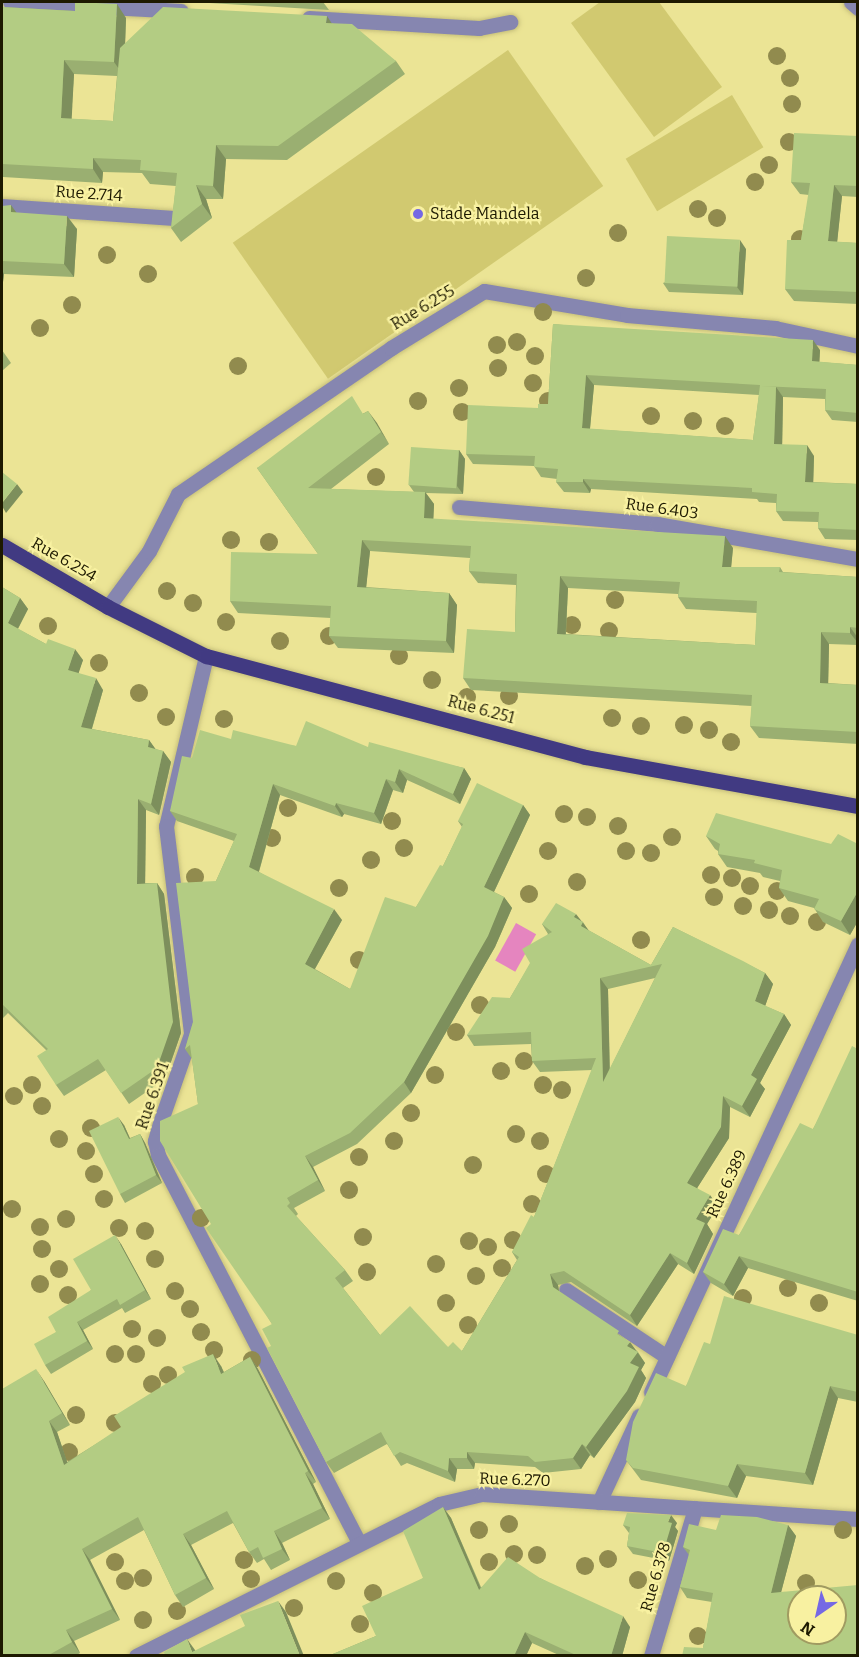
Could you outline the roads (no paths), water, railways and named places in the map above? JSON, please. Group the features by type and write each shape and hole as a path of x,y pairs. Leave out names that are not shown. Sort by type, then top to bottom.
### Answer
{"main road":[{"name":"Rue 6.254","path":"4,551 108,607"},
{"name":"Rue 6.251","path":"108,607 206,656 585,757 858,806"}],"street":[{"path":"10,2 198,12"},
{"path":"851,2 858,8"},
{"path":"292,17 479,28 510,22"},
{"name":"Rue 2.714","path":"2,206 174,218"},
{"name":"Rue 6.255","path":"108,607 149,551 178,494 352,374 484,291 627,315 775,328 858,346"},
{"name":"Rue 6.403","path":"459,507 657,524 858,559"},
{"name":"Rue 6.391","path":"206,656 166,826 191,1034 155,1141 158,1155 231,1300 359,1543"},
{"name":"Rue 6.389","path":"599,1502 858,945"},
{"path":"566,1290 667,1357"},
{"name":"Rue 6.270","path":"135,1656 439,1504 482,1494 858,1519"},
{"name":"Rue 6.378","path":"651,1656 695,1508"}],"place":[{"name":"Stade Mandela","path":"418,214"}]}
